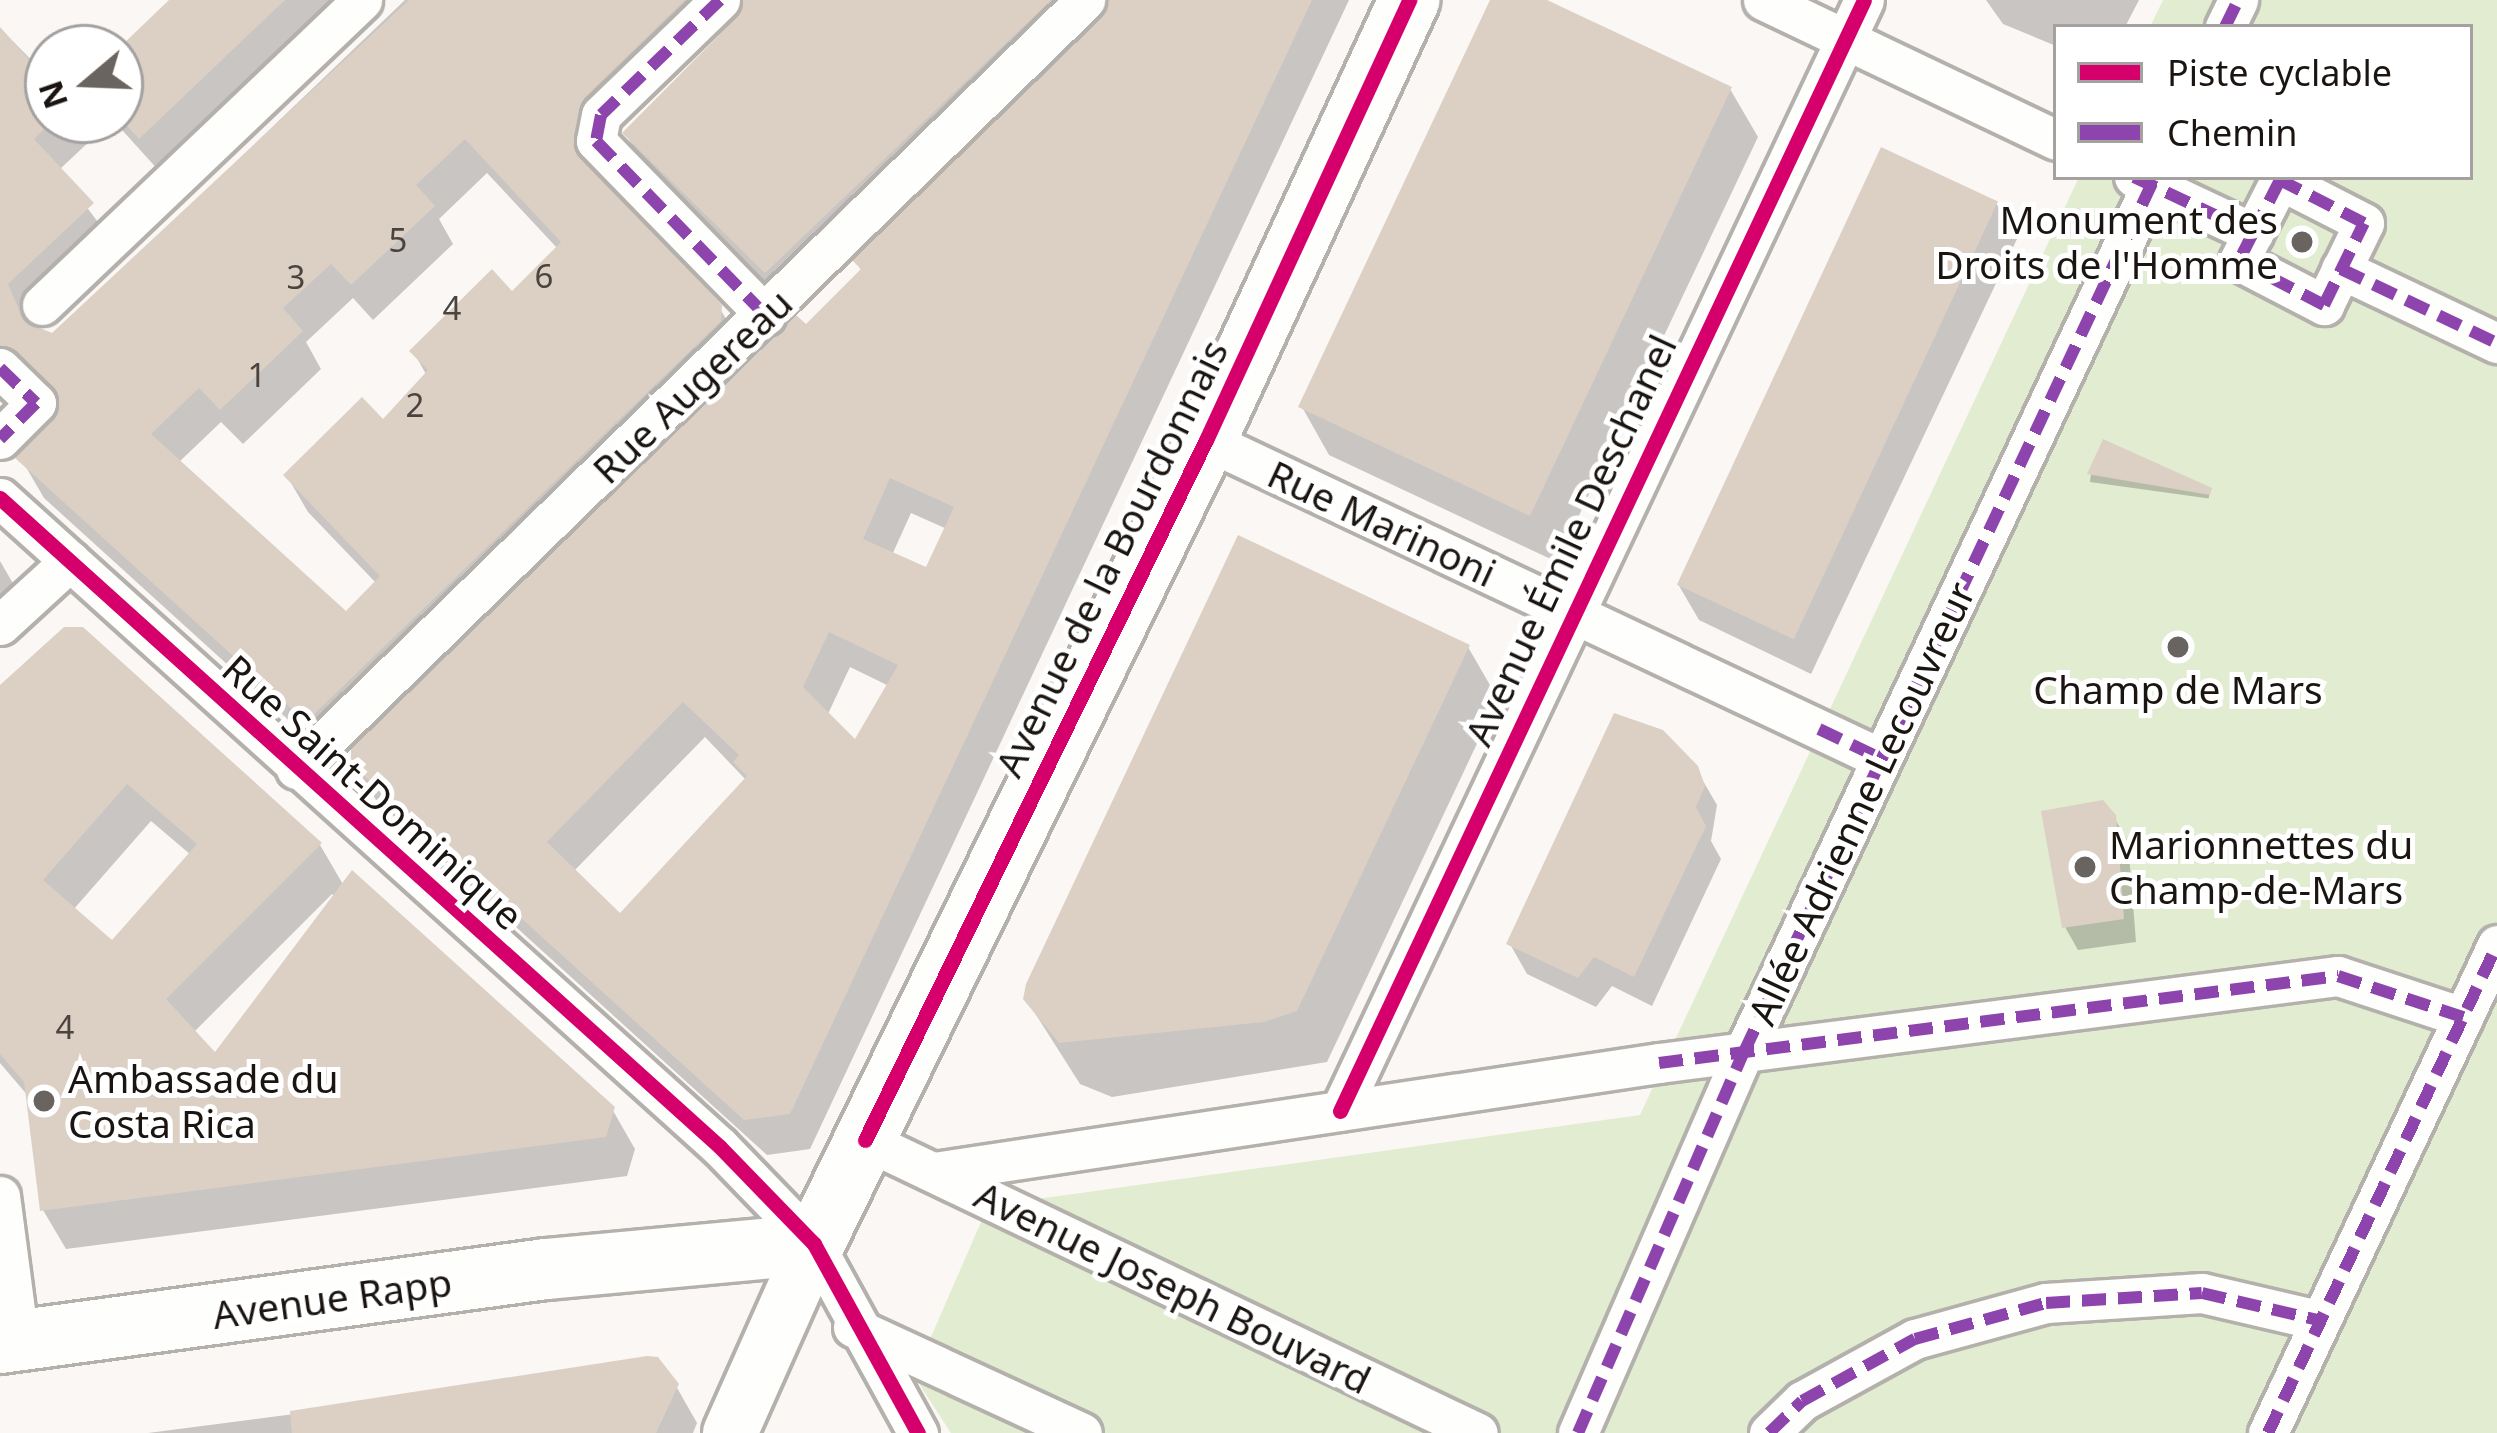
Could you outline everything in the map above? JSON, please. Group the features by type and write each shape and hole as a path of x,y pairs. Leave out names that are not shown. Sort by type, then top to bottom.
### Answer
{"main road":[{"name":"Avenue de la Bourdonnais","path":"730,1433 814,1244 1206,440 1408,0"},
{"name":"Avenue Rapp","path":"9,1342 664,1258 814,1244"}],"street":[{"path":"42,305 362,0"},
{"path":"721,0 601,115 596,141 765,315"},
{"name":"Rue Augereau","path":"296,769 1085,0"},
{"path":"1763,0 2053,139"},
{"name":"Avenue Émile Deschanel","path":"1340,1111 1570,611 1864,0"},
{"path":"2147,180 2253,233"},
{"name":"Allée Adrienne Lecouvreur","path":"1577,1433 1744,1052 2147,180"},
{"path":"2280,180 2364,223 2324,304 2239,261 2253,233 2280,180"},
{"path":"2341,269 2497,343"},
{"path":"0,368 36,403 0,439"},
{"name":"Rue Marinoni","path":"1206,440 1882,759"},
{"name":"Rue Saint-Dominique","path":"0,498 704,1134 814,1244 853,1327 918,1433"},
{"path":"0,625 70,561"},
{"path":"2268,1433 2497,945"},
{"path":"934,1172 1659,1063 2338,976 2463,1017"},
{"name":"Avenue Joseph Bouvard","path":"865,1140 1478,1433"},
{"path":"0,1196 9,1342"},
{"path":"1769,1433 1802,1401 1915,1339 2047,1303 2202,1293 2318,1319"},
{"path":"853,1327 1082,1433"}],"green space":[{"name":"Champ de Mars","path":"2163,0 2497,0 2497,1433 951,1433 914,1376 988,1206 1640,1115 2078,180 2473,180 2473,24 2151,24"}],"building":[{"path":"169,0 285,0 144,134 144,24"},
{"path":"409,0 685,0 584,98 573,147 722,305 721,321 306,722 15,458 54,419 59,398 17,351 0,345 0,27 24,54 24,144 39,144 94,203 8,284 24,321 52,333","holes":["465,139 561,242 512,291 492,269 409,351 428,370 383,419 362,397 283,475 380,576 346,611 151,434 199,388 220,410 303,331 283,308 331,264 351,285 435,206 416,185"]},
{"path":"743,0 1051,0 765,273 622,133 737,17"},
{"path":"1108,0 1312,0 790,1114 744,1120 351,764 351,748 796,315 806,324 861,269 852,260 1102,17","holes":["890,478 954,507 926,567 863,539","829,632 898,665 855,739 803,687","683,702 739,755 733,762 747,776 620,913 547,842"]},
{"path":"1490,0 1547,0 1732,87 1530,516 1298,407"},
{"path":"1881,147 1998,202 1794,639 1677,585"},
{"path":"2103,439 2212,488 2210,495 2087,474"},
{"path":"1238,535 1470,645 1297,1011 1264,1022 1059,1043 1023,999 1026,984"},
{"path":"64,627 83,627 322,843 166,999 215,1052 352,870 615,1107 606,1137 40,1211 24,1082 0,1054 0,685","holes":["127,784 197,844 112,940 43,880"]},
{"path":"1614,713 1663,730 1698,766 1705,786 1696,807 1706,826 1634,977 1594,957 1578,978 1506,944"},
{"name":"Marionnettes du Champ-de-Mars","path":"2103,800 2116,815 2124,919 2062,928 2041,811"},
{"path":"658,1357 679,1384 656,1433 292,1433 290,1411"}],"marked path":[{"path":"720,0 601,115 596,141 765,315"},
{"path":"2226,24 2238,0"},
{"path":"2140,180 2253,233"},
{"path":"1578,1433 1744,1052 2154,180"},
{"path":"2253,233 2239,261 2324,305 2364,223 2280,180"},
{"path":"2253,233 2280,180"},
{"path":"2341,269 2497,343"},
{"path":"0,368 36,403 0,439"},
{"path":"1819,729 1882,759"},
{"path":"2268,1433 2497,945"},
{"path":"1659,1063 2338,976 2463,1017"},
{"path":"1769,1433 1802,1401 1915,1339 2046,1303 2202,1293 2318,1320"}],"cycle path":[{"path":"865,1140 1206,440 1409,0"},
{"path":"1340,1111 1864,0"},
{"path":"0,498 720,1147 814,1244 918,1433"}],"place":[{"name":"Monument des Droits de l'Homme","path":"2302,242"},
{"name":"Champ de Mars","path":"2178,647"},
{"name":"Marionnettes du Champ-de-Mars","path":"2085,867"},
{"name":"Ambassade du Costa Rica","path":"44,1101"}]}
